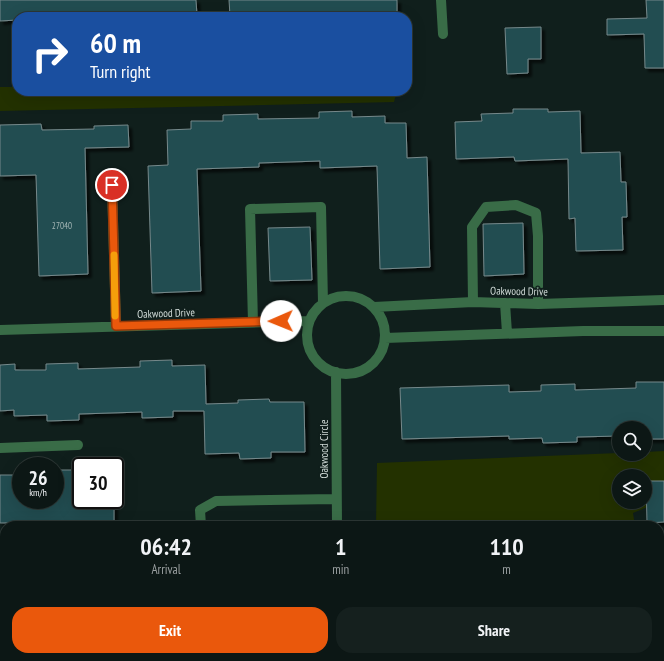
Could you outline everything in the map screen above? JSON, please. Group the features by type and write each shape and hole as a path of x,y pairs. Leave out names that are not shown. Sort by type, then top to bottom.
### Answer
{"street":[{"path":"441,0 443,34"},
{"path":"112,185 116,326"},
{"path":"473,302 472,227 486,207 516,205 536,213 538,236 538,304"},
{"path":"253,322 250,209 321,207 323,303"},
{"path":"338,296 351,296 364,299 374,307 382,318 385,338 379,356 370,366 358,372 345,374 336,372 321,365 313,356 308,344 306,332 309,321 316,308 338,296"},
{"name":"Oakwood Drive","path":"374,307 473,302 538,304 664,300"},
{"path":"505,303 507,333"},
{"name":"Oakwood Drive","path":"0,330 309,321"},
{"path":"385,338 507,333 664,331"},
{"name":"Oakwood Circle","path":"336,372 335,499 337,521"},
{"path":"0,448 78,445"},
{"path":"201,521 200,510 216,501 335,499"}],"green space":[{"path":"0,87 12,87 12,96 396,96 394,102 0,111"},
{"path":"664,451 664,500 652,505 652,469 612,469 612,509 643,509 633,513 634,521 376,521 377,463 612,453 612,461 652,461 652,452"}],"building":[{"path":"0,0 196,0 197,12 12,12 12,20 0,21"},
{"path":"229,0 397,0 397,12 230,12"},
{"path":"646,0 664,0 664,68 645,68 644,34 607,35 607,19 647,18"},
{"path":"541,27 541,59 528,59 528,73 507,74 505,28"},
{"path":"513,109 548,109 548,112 580,111 581,153 620,152 621,182 626,182 627,217 622,217 623,250 576,251 575,218 569,219 568,159 515,161 514,157 456,159 455,122 482,121 481,114 513,113"},
{"path":"352,111 352,117 385,116 385,123 406,123 407,158 427,157 430,267 380,269 377,166 320,168 320,161 259,163 259,167 197,169 201,291 152,293 148,166 168,165 167,130 191,129 191,121 223,121 223,115 258,114 258,119 319,118 319,112"},
{"path":"41,124 42,130 94,129 94,126 128,125 129,147 85,148 88,274 39,276 36,175 0,176 0,125"},
{"path":"523,223 524,274 484,276 483,224"},
{"path":"310,227 312,280 270,281 268,228"},
{"path":"172,360 172,366 205,365 206,404 238,403 238,400 269,399 270,402 304,402 305,452 271,452 271,458 240,459 239,453 205,454 204,411 173,411 173,417 142,418 142,412 79,414 79,420 47,421 47,415 14,416 14,410 0,411 0,365 15,364 15,370 46,370 46,364 78,363 78,369 140,367 140,361"},
{"path":"636,382 664,382 664,439 652,439 652,421 612,421 612,436 577,437 577,442 543,443 542,438 509,439 509,436 402,439 400,388 509,385 509,392 541,391 541,385 575,384 575,390 636,388"},
{"path":"64,470 72,470 72,509 114,509 114,521 0,521 0,475 12,475 12,509 64,509"},
{"path":"652,481 664,481 664,521 647,521 647,509 652,509"}],"slow traffic":[{"path":"114,255 115,316"}],"route":[{"path":"112,185 116,326 281,321"}]}
